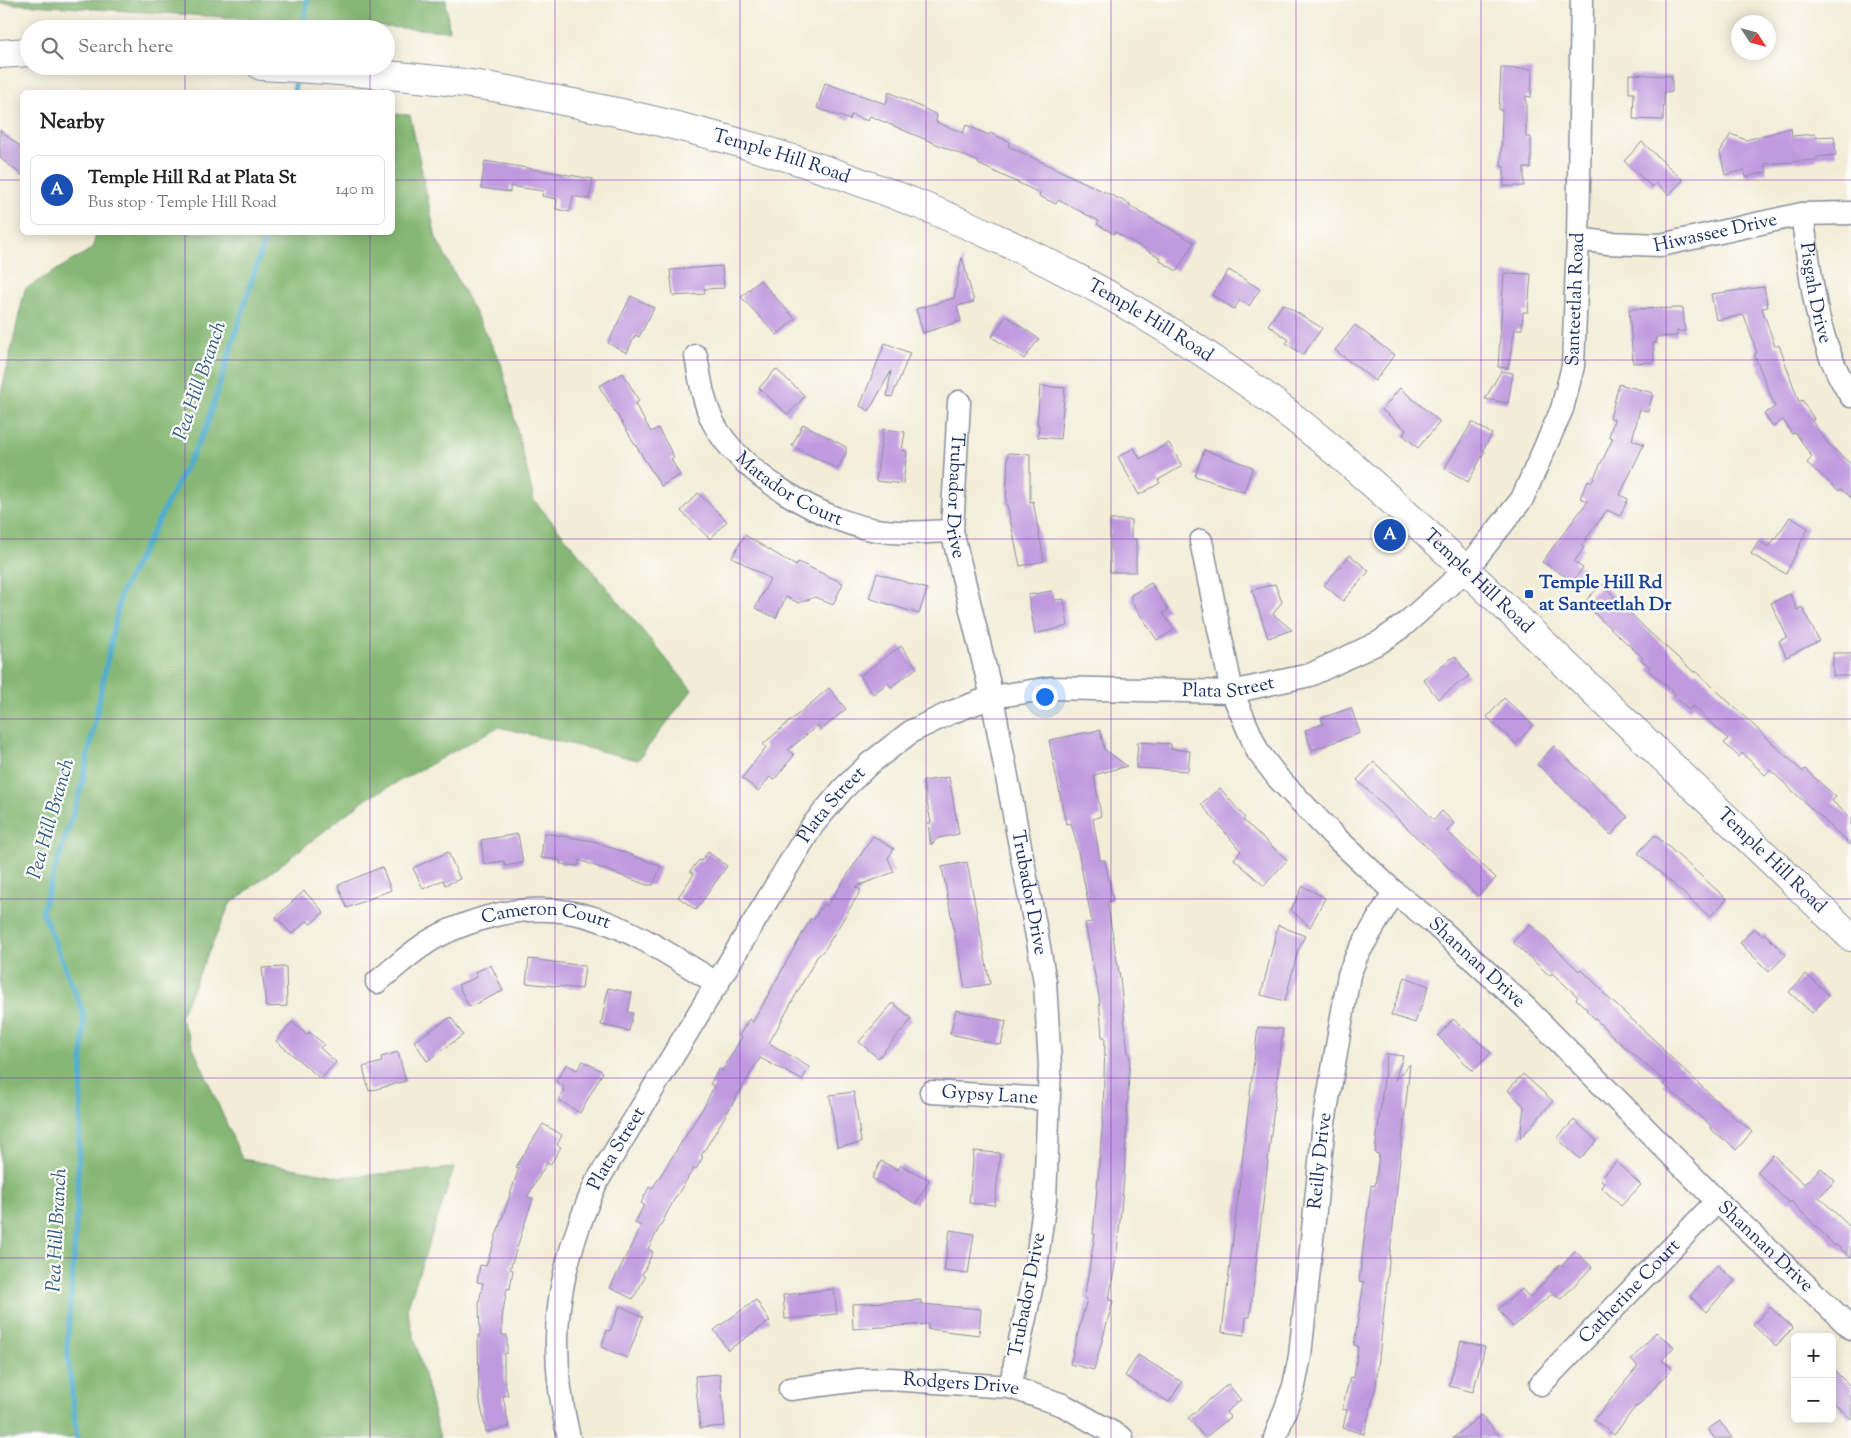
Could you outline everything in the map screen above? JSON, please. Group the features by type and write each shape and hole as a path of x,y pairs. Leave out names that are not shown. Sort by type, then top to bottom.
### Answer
{"main road":[{"path":"0,54 20,53"},
{"name":"Temple Hill Road","path":"358,75 488,87 630,114 758,148 937,211 1099,291 1177,336 1254,387 1326,442 1466,570 1851,937"}],"street":[{"name":"Santeetlah Road","path":"1466,570 1522,499 1562,410 1572,366 1578,238 1582,0"},
{"name":"Hiwassee Drive","path":"1578,238 1608,243 1662,245 1802,214 1851,214"},
{"name":"Pisgah Drive","path":"1802,214 1813,294 1822,330 1839,378 1851,396"},
{"name":"Matador Court","path":"696,356 702,391 713,422 724,439 772,485 796,500 827,514 882,531 952,531"},
{"name":"Trubador Drive","path":"959,402 952,531 992,697 1045,982 1050,1065 1045,1200 1036,1266 1010,1387"},
{"name":"Shannan Drive","path":"1201,541 1232,692 1258,752 1278,778 1333,835 1394,892 1432,921 1520,1002 1717,1201 1851,1328"},
{"name":"Plata Street","path":"569,1438 558,1382 557,1313 565,1264 576,1228 596,1183 812,826 843,789 869,764 912,731 992,697 1051,688 1232,692 1310,675 1356,655 1380,642 1404,625 1466,570"},
{"name":"Reilly Drive","path":"1275,1438 1294,1386 1300,1356 1324,1123 1348,975 1357,955 1394,892"},
{"name":"Cameron Court","path":"377,982 423,945 472,922 508,912 562,909 586,915 625,930 718,984"},
{"name":"Gypsy Lane","path":"931,1092 1048,1099"},
{"name":"Catherine Court","path":"1541,1384 1717,1201"},
{"name":"Rodgers Drive","path":"790,1388 859,1380 890,1379 1010,1387 1063,1405 1121,1438"}],"green space":[{"path":"0,0 446,0 449,31 395,28 395,20 273,20 0,3"},
{"path":"395,114 410,115 436,238 501,363 534,500 692,690 638,760 498,727 363,801 230,904 180,1017 242,1159 342,1177 454,1168 407,1309 440,1438 0,1438 0,398 25,289 93,248 96,235 395,235"}],"building":[{"path":"1501,68 1532,69 1531,97 1526,96 1526,137 1531,137 1531,168 1524,168 1524,186 1504,186 1504,167 1501,166 1502,110 1499,110"},
{"path":"1629,74 1672,76 1672,92 1664,92 1663,120 1633,119 1634,93 1629,93"},
{"path":"825,83 886,104 889,92 937,115 936,122 963,133 966,125 989,135 990,133 1010,142 1008,146 1130,204 1129,206 1194,242 1177,271 1160,261 1161,258 1097,224 1099,221 1058,200 1056,204 1039,196 1040,193 978,164 979,162 870,116 868,121 851,115 850,120 817,108"},
{"path":"1791,128 1792,136 1815,134 1816,137 1834,136 1836,155 1817,157 1817,160 1765,164 1767,172 1746,177 1744,170 1725,175 1720,152 1731,134 1746,140"},
{"path":"0,130 20,146 20,173 0,158"},
{"path":"1642,142 1683,180 1669,195 1656,183 1652,187 1624,161"},
{"path":"485,161 593,179 589,199 573,196 570,212 556,209 557,199 542,196 543,191 510,186 510,192 481,188"},
{"path":"962,257 974,302 957,306 961,321 923,333 916,309 954,298"},
{"path":"722,266 724,288 704,289 705,294 673,296 670,270"},
{"path":"1229,270 1260,289 1249,306 1240,300 1234,309 1212,295"},
{"path":"1504,273 1531,274 1528,312 1523,312 1522,329 1515,329 1508,368 1498,367"},
{"path":"760,280 795,319 777,335 741,297"},
{"path":"1764,287 1768,307 1762,308 1775,346 1779,345 1799,402 1802,400 1814,419 1812,421 1828,444 1851,464 1851,498 1841,489 1839,491 1807,463 1812,457 1795,432 1792,434 1783,420 1773,427 1764,414 1775,407 1754,354 1757,353 1744,315 1716,320 1711,294"},
{"path":"631,296 654,308 639,337 635,335 627,353 608,343"},
{"path":"1283,304 1322,328 1303,355 1286,343 1289,340 1268,325"},
{"path":"1683,308 1685,331 1677,331 1677,336 1656,337 1656,343 1653,343 1654,362 1633,363 1629,309"},
{"path":"1006,316 1039,339 1024,359 992,337"},
{"path":"1355,325 1394,355 1375,381 1335,350"},
{"path":"885,343 910,353 892,397 887,396 891,371 869,411 860,406"},
{"path":"776,369 805,396 788,415 759,388"},
{"path":"1501,371 1513,373 1508,403 1485,399"},
{"path":"623,373 639,401 635,404 651,432 658,428 674,457 671,459 680,475 661,486 599,386"},
{"path":"1619,384 1653,393 1648,412 1640,409 1632,440 1644,444 1620,495 1628,499 1620,516 1607,510 1581,546 1584,548 1574,562 1583,568 1573,581 1542,562 1588,501 1580,498 1588,480 1592,482 1613,438 1609,437 1614,419 1610,418"},
{"path":"1040,386 1065,388 1060,439 1038,437"},
{"path":"1400,388 1440,422 1418,448 1403,435 1406,430 1382,410"},
{"path":"1472,422 1492,434 1468,482 1445,468"},
{"path":"803,424 846,447 846,453 838,469 792,446"},
{"path":"883,429 905,432 902,450 907,451 903,484 876,481"},
{"path":"1169,443 1182,466 1158,480 1160,483 1139,495 1118,457 1134,448 1140,459"},
{"path":"1204,450 1253,467 1244,492 1195,476"},
{"path":"1008,453 1030,454 1030,502 1033,501 1044,561 1020,566 1006,505"},
{"path":"698,493 727,521 710,539 681,511"},
{"path":"1790,517 1808,528 1786,574 1751,554 1759,541 1769,547"},
{"path":"1110,520 1131,520 1131,539 1136,539 1136,572 1110,572"},
{"path":"745,535 796,566 798,562 843,583 833,605 815,597 799,603 786,597 776,618 755,608 770,579 732,557"},
{"path":"1350,555 1369,571 1343,601 1324,585"},
{"path":"877,573 927,589 919,614 869,598"},
{"path":"1151,583 1168,610 1163,613 1174,630 1157,640 1131,601 1131,595"},
{"path":"1275,584 1282,602 1273,614 1292,630 1268,638 1252,590"},
{"path":"1602,584 1648,631 1695,673 1696,671 1803,772 1805,769 1836,797 1832,801 1851,818 1851,845 1770,770 1765,775 1742,753 1739,757 1724,743 1728,739 1693,706 1689,710 1674,696 1676,694 1648,670 1650,667 1641,660 1643,658 1583,603"},
{"path":"1052,591 1054,600 1064,599 1068,626 1035,634 1028,595"},
{"path":"1790,594 1797,610 1802,607 1819,641 1786,657 1779,641 1787,637 1771,603"},
{"path":"901,646 917,668 891,687 888,683 873,694 860,676"},
{"path":"1833,653 1851,653 1851,676 1833,676"},
{"path":"1455,656 1469,676 1438,699 1423,679"},
{"path":"829,688 846,709 821,730 818,725 788,750 794,755 774,780 770,777 758,791 742,778 766,747 763,744"},
{"path":"1504,698 1533,725 1516,744 1487,717"},
{"path":"1351,708 1360,733 1312,750 1305,730 1323,724 1321,718"},
{"path":"1100,730 1104,749 1127,766 1094,775 1101,816 1093,819 1100,860 1105,860 1113,900 1107,902 1120,978 1128,1054 1130,1054 1124,1178 1117,1252 1109,1300 1113,1301 1094,1370 1070,1364 1087,1299 1085,1299 1086,1287 1095,1234 1093,1234 1103,1119 1105,1037 1102,1037 1099,997 1085,923 1092,922 1076,841 1071,823 1066,824 1049,740"},
{"path":"1138,742 1171,744 1171,749 1190,751 1188,771 1136,768"},
{"path":"1554,746 1628,817 1611,835 1537,764"},
{"path":"1374,762 1434,820 1442,811 1454,823 1447,831 1496,878 1478,896 1357,780"},
{"path":"949,777 959,834 938,838 931,845 928,823 931,823 923,781"},
{"path":"1220,788 1245,818 1243,820 1287,860 1264,886 1234,859 1241,851 1201,804"},
{"path":"544,833 593,841 661,866 653,885 647,885 579,860 578,866 560,864 560,860 541,858"},
{"path":"518,834 523,863 505,866 504,861 484,864 481,840"},
{"path":"1655,835 1727,899 1710,917 1638,853"},
{"path":"873,836 894,849 888,858 894,872 855,887 861,890 825,949 817,957 769,1043 809,1067 802,1080 760,1058 701,1156 703,1157 696,1169 694,1168 674,1200 648,1249 653,1252 642,1275 645,1277 633,1299 610,1288 641,1226 635,1223 644,1205 641,1203 649,1187 652,1189 705,1105 714,1086 710,1084 719,1069 722,1071 742,1037 739,1036 749,1019 753,1022 811,918 813,920 823,904 827,906"},
{"path":"448,852 460,879 445,885 443,880 423,889 413,868"},
{"path":"708,852 727,866 696,910 678,897 694,874 690,871"},
{"path":"967,862 990,984 965,988 942,867"},
{"path":"382,867 391,890 347,908 338,885"},
{"path":"1303,886 1325,898 1310,927 1291,910"},
{"path":"304,891 324,912 311,924 307,921 292,934 276,917"},
{"path":"1530,924 1579,971 1581,969 1603,993 1739,1122 1752,1132 1736,1150 1663,1084 1666,1082 1620,1043 1586,1010 1576,999 1578,997 1552,973 1550,976 1513,942"},
{"path":"1278,925 1305,936 1298,950 1285,1001 1261,995"},
{"path":"1754,928 1762,935 1764,933 1786,955 1769,972 1740,943"},
{"path":"529,959 585,966 582,989 526,983"},
{"path":"491,965 503,991 469,1007 458,985 477,977 475,972"},
{"path":"286,967 287,1006 266,1007 262,968"},
{"path":"1806,974 1829,995 1812,1013 1789,992"},
{"path":"1405,977 1429,986 1415,1023 1391,1015"},
{"path":"608,988 632,993 628,1012 633,1013 629,1031 601,1025"},
{"path":"893,1003 912,1019 878,1058 859,1042"},
{"path":"956,1010 1006,1021 1001,1045 950,1034"},
{"path":"451,1017 463,1035 427,1061 414,1041"},
{"path":"1453,1019 1491,1053 1473,1071 1438,1036"},
{"path":"292,1022 307,1035 309,1032 324,1044 320,1048 336,1062 321,1079 276,1041"},
{"path":"1258,1027 1283,1029 1250,1317 1246,1317 1244,1335 1222,1332"},
{"path":"398,1052 406,1081 369,1091 363,1067 382,1062 381,1057"},
{"path":"1387,1054 1403,1056 1395,1080 1410,1064 1376,1386 1364,1434 1343,1428 1347,1410 1342,1409 1350,1377 1354,1378 1358,1346 1354,1345 1364,1282 1359,1281 1371,1185 1375,1186 1379,1154 1375,1153"},
{"path":"583,1061 603,1072 580,1113 559,1100 565,1091 562,1090 564,1087 556,1081 566,1064 577,1070"},
{"path":"1523,1074 1553,1101 1520,1139 1524,1106 1508,1090"},
{"path":"854,1092 861,1143 837,1147 830,1095"},
{"path":"1574,1120 1597,1141 1580,1159 1557,1138"},
{"path":"543,1124 562,1135 557,1145 561,1147 550,1165 547,1163 527,1197 533,1198 510,1269 513,1270 510,1289 507,1288 502,1318 502,1335 507,1335 507,1353 504,1354 504,1379 508,1395 503,1396 509,1427 486,1432 479,1396 479,1303 483,1283 477,1282 480,1265 486,1266 519,1168 516,1167"},
{"path":"974,1151 1000,1153 995,1205 969,1203"},
{"path":"1773,1155 1804,1184 1821,1168 1835,1181 1819,1197 1851,1228 1851,1258 1835,1246 1791,1201 1789,1203 1757,1172"},
{"path":"881,1161 898,1170 901,1165 929,1180 916,1204 872,1178"},
{"path":"1616,1162 1641,1185 1621,1206 1601,1187 1604,1183 1600,1179"},
{"path":"950,1230 974,1234 968,1274 944,1271"},
{"path":"1575,1251 1592,1267 1561,1299 1553,1293 1513,1327 1498,1309 1522,1289 1530,1298 1560,1264 1562,1266"},
{"path":"1717,1265 1735,1281 1706,1312 1690,1296"},
{"path":"834,1289 837,1314 785,1319 783,1295"},
{"path":"756,1300 770,1321 728,1350 714,1330"},
{"path":"921,1300 921,1304 981,1309 979,1335 928,1329 928,1324 853,1329 852,1304"},
{"path":"620,1306 643,1317 627,1358 601,1347 607,1330 610,1331"},
{"path":"1770,1307 1793,1328 1776,1346 1753,1325"},
{"path":"1656,1332 1674,1347 1662,1360 1672,1368 1636,1406 1614,1435 1594,1420 1638,1366 1631,1360"},
{"path":"1461,1341 1485,1347 1473,1392 1449,1386"},
{"path":"1138,1355 1182,1382 1169,1402 1125,1376"},
{"path":"1836,1372 1851,1387 1851,1419 1836,1405"},
{"path":"720,1374 725,1426 700,1428 695,1376"},
{"path":"1228,1384 1241,1400 1226,1412 1230,1417 1205,1438 1188,1418"},
{"path":"1481,1415 1501,1438 1453,1438"},
{"path":"1720,1421 1732,1438 1714,1438 1708,1429"}],"waterway":[{"name":"Pea Hill Branch","path":"304,20 307,0"},
{"name":"Pea Hill Branch","path":"294,90 295,85"},
{"name":"Pea Hill Branch","path":"77,1438 67,1348 76,1228 84,1014 42,911 82,785 121,593 206,428 266,235"}],"place":[{"name":"Temple Hill Rd at Plata St","path":"1390,535"},
{"name":"Temple Hill Rd at Santeetlah Dr","path":"1529,594"}]}
